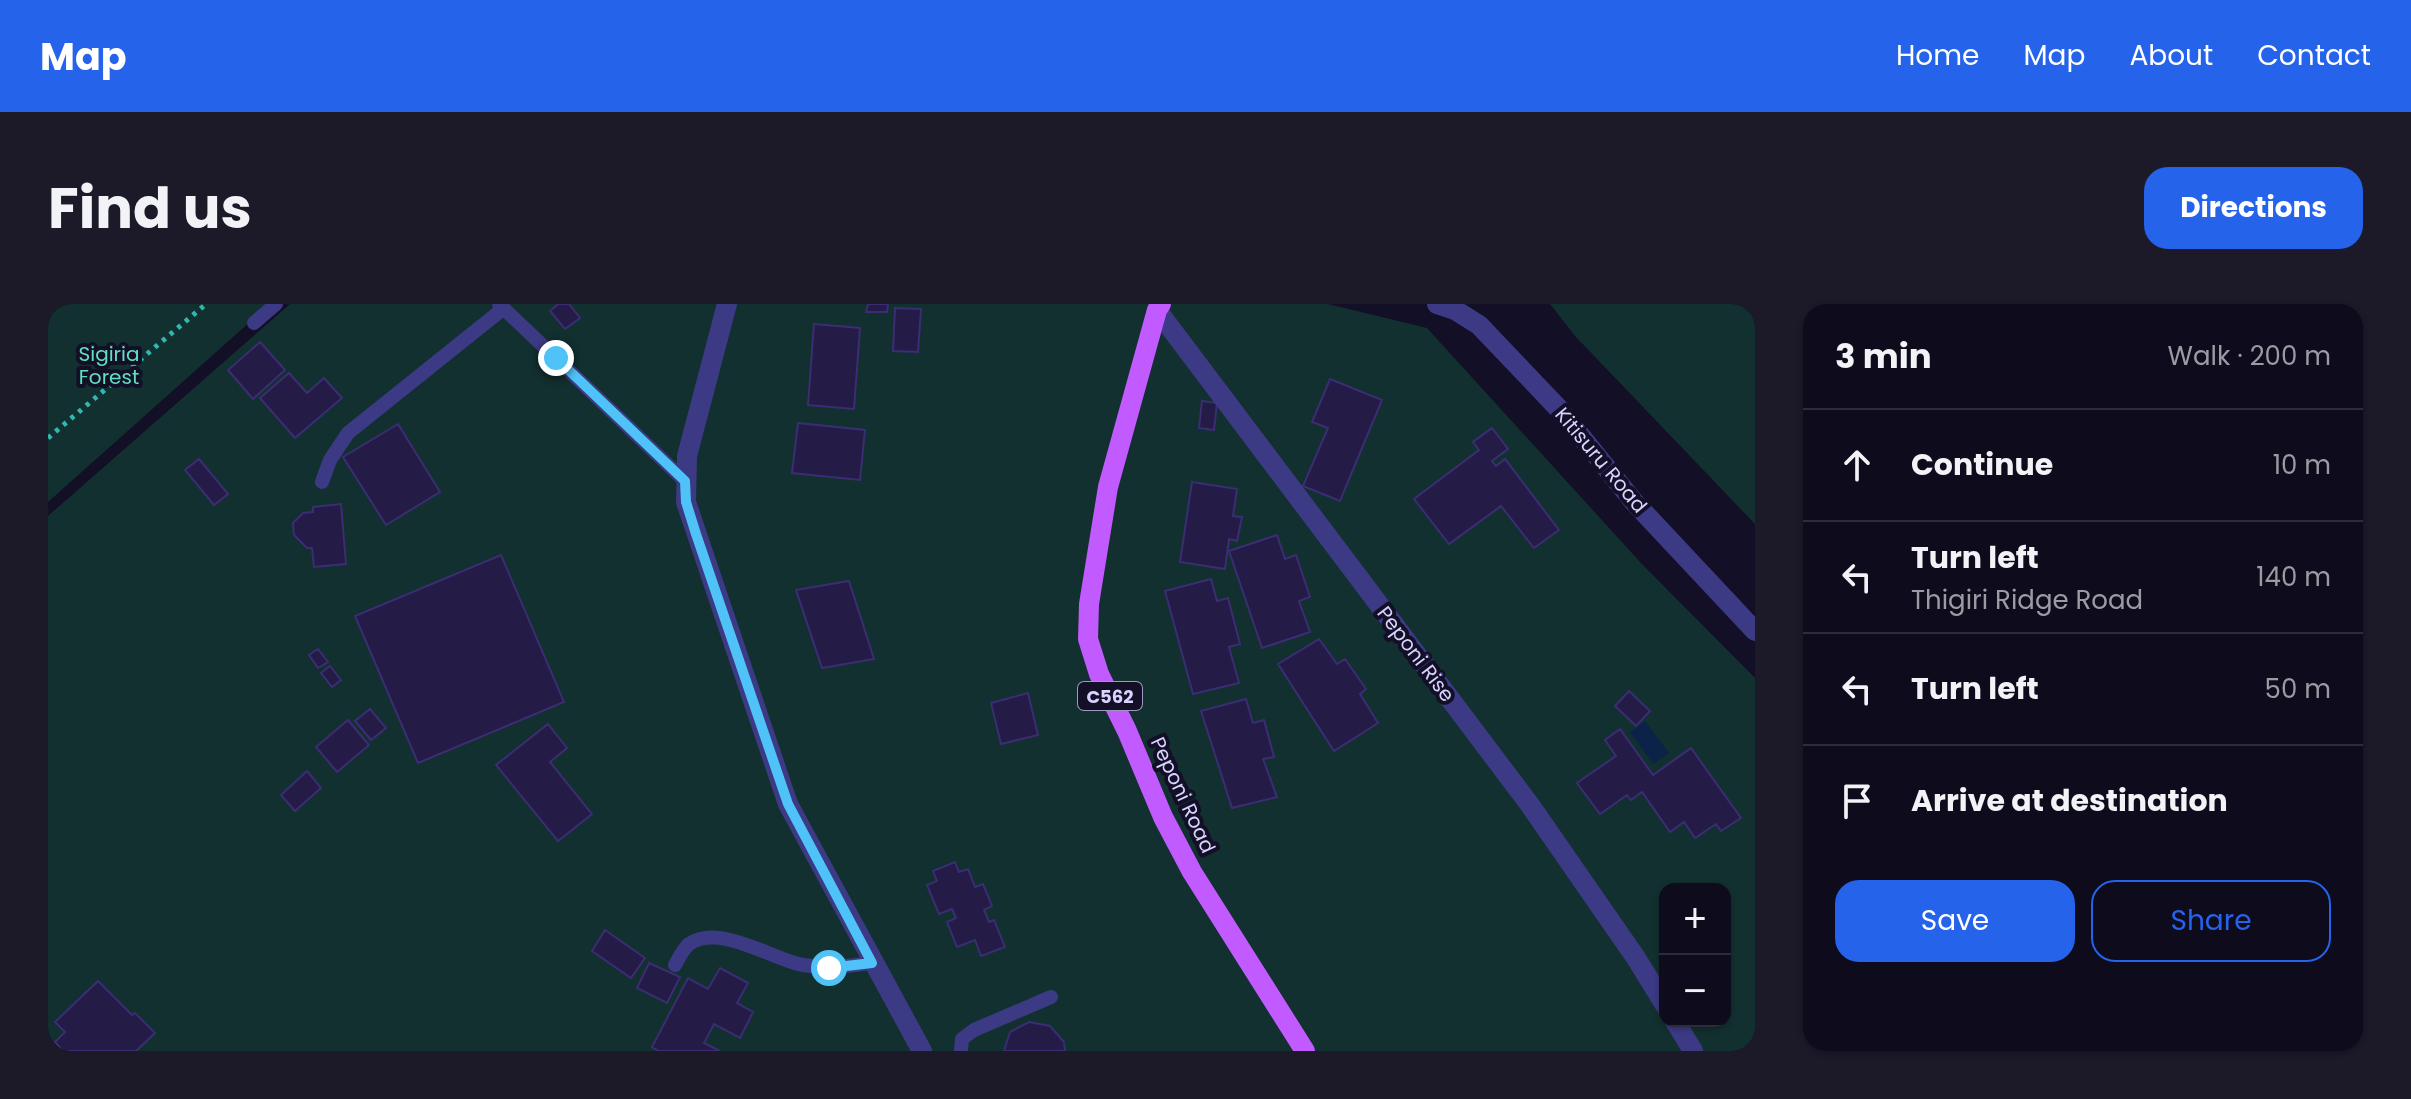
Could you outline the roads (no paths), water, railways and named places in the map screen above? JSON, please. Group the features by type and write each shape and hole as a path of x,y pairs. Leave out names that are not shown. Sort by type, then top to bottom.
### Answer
{"main road":[{"name":"Peponi Road","path":"1159,307 1108,487 1089,604 1088,639 1099,674 1163,817 1192,872 1305,1051"}],"street":[{"path":"727,304 687,456 686,502 788,804 922,1051"},
{"name":"Kitisuru Road","path":"1437,304 1455,310 1479,325 1559,409 1634,502 1755,631"},
{"name":"Peponi Rise","path":"1159,307 1530,805 1659,995"},
{"path":"1679,1027 1693,1051"}],"lane":[{"path":"254,323 276,304"},
{"path":"322,482 330,460 348,433 501,306 685,481"},
{"path":"675,965 686,946 701,938 720,938 806,966 829,968 872,963"},
{"path":"961,1051 962,1039 974,1030 1051,997"}],"water":[{"path":"1645,721 1669,753 1653,764 1630,732"}],"park label":[{"name":"Sigiria Forest","path":"109,366"}]}
